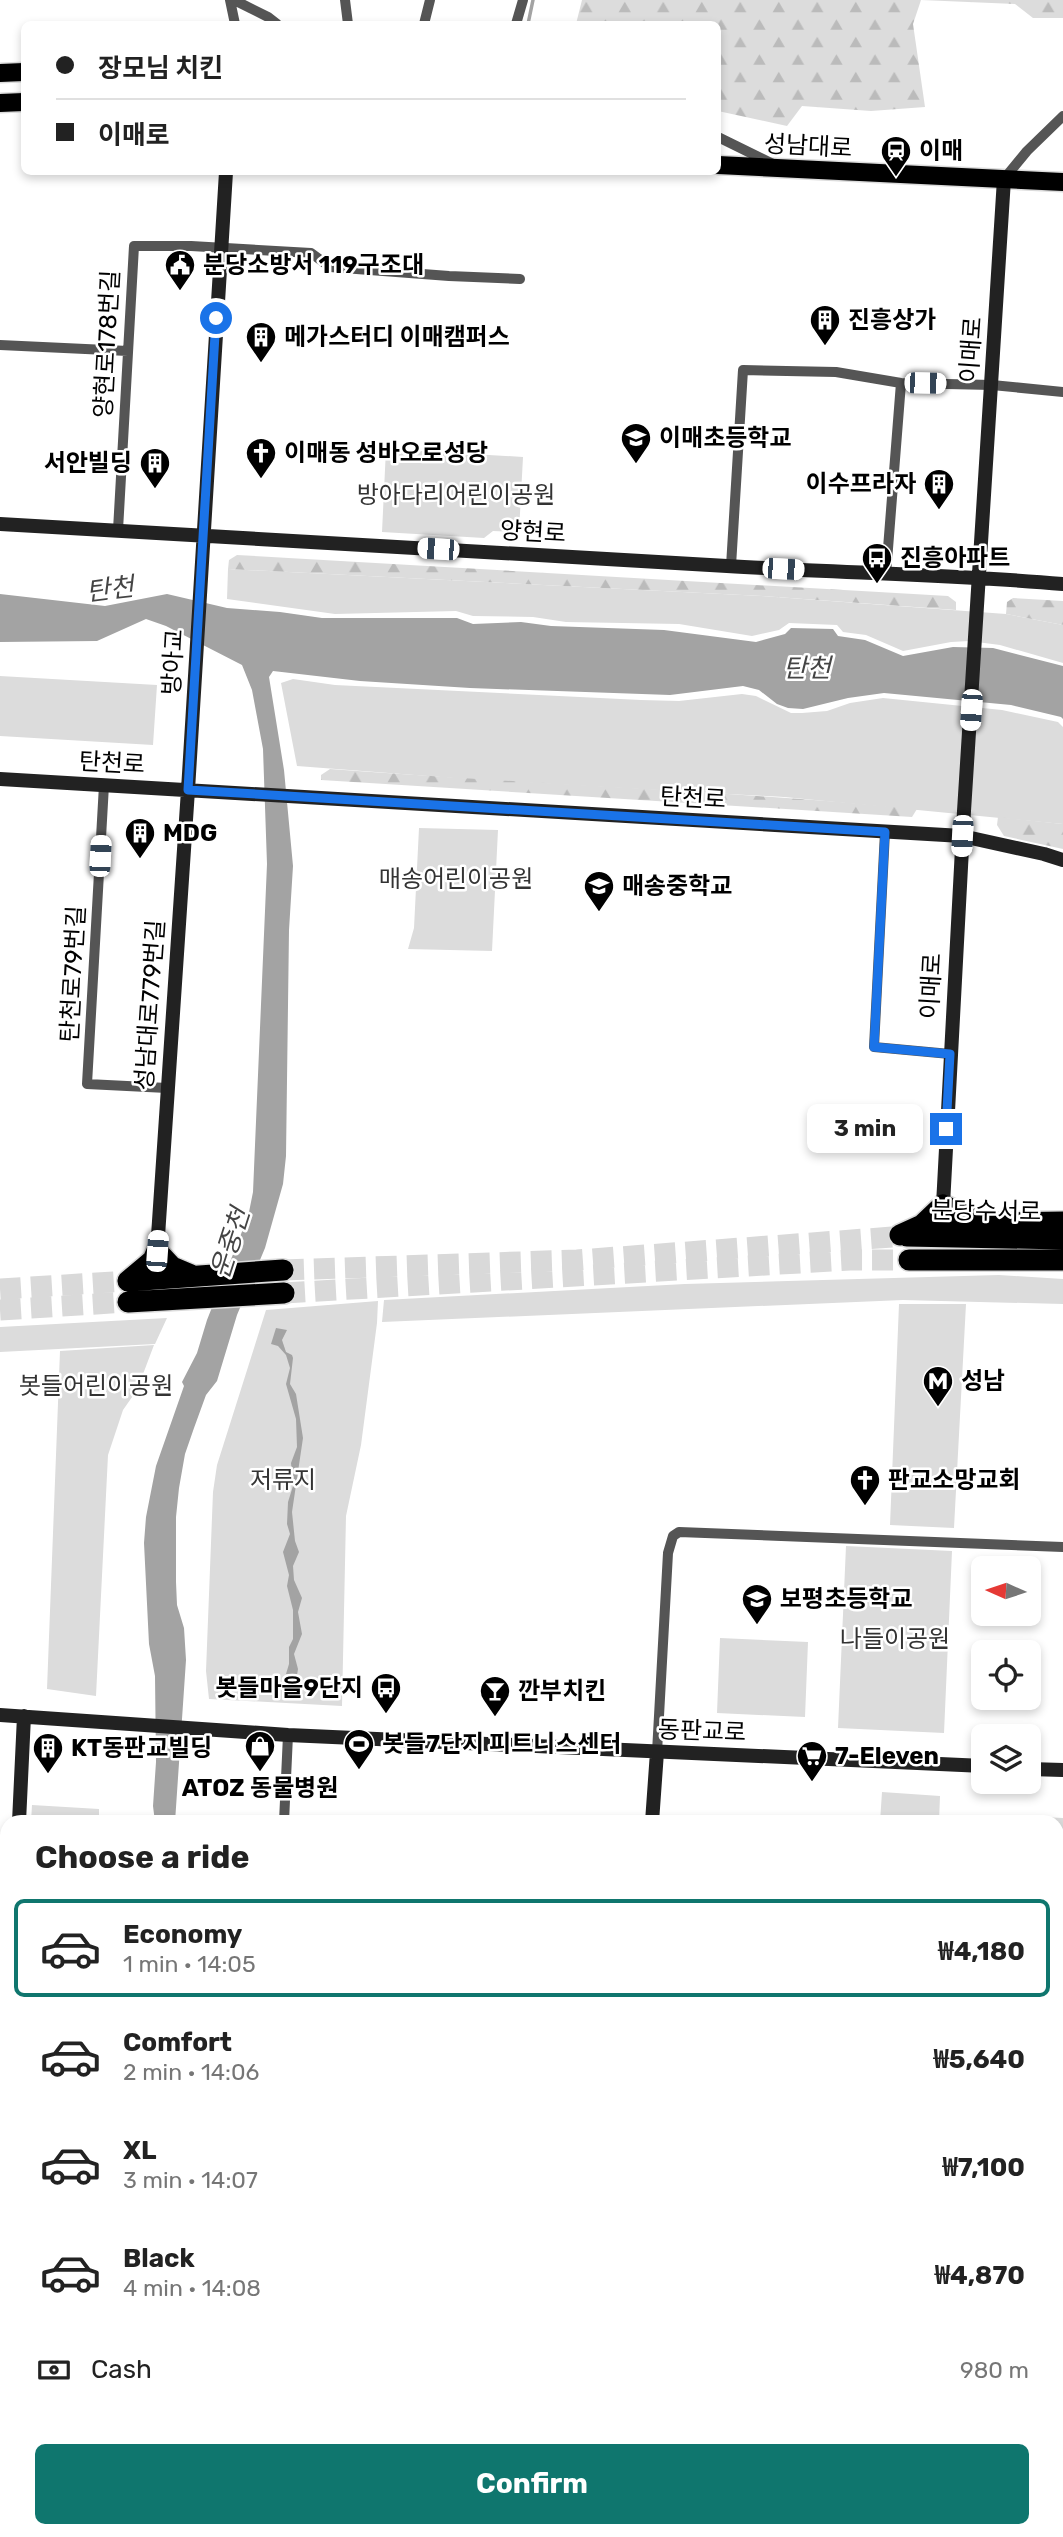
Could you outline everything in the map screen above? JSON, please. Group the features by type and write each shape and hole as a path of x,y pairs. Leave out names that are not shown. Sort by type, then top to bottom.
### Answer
{"highway":[{"path":"909,1232 943,1205 971,1219 985,1222"},
{"path":"909,1232 985,1222 1063,1222"},
{"name":"분당수서로","path":"909,1232 1063,1239"},
{"path":"157,1251 167,1273"},
{"path":"157,1251 153,1260 128,1280 167,1273 196,1277 278,1270"},
{"name":"분당수서로","path":"909,1260 1063,1260"},
{"path":"971,1261 1063,1268"},
{"path":"128,1302 274,1294"}],"main road":[{"path":"0,73 21,72"},
{"path":"0,103 21,102"},
{"name":"성남대로","path":"721,166 1063,183"},
{"path":"202,535 226,175"},
{"name":"이매로","path":"943,1205 962,836 1004,179"},
{"name":"양현로","path":"0,524 731,566 980,576 1063,584"},
{"name":"방아교","path":"190,762 202,535"},
{"name":"성남대로779번길","path":"157,1251 190,762"},
{"name":"탄천로","path":"0,779 962,836 1044,853 1063,860"},
{"path":"0,1715 24,1716 19,1815"},
{"name":"동판교로","path":"24,1716 288,1735 971,1765"},
{"path":"652,1815 657,1752"},
{"path":"1041,1769 1063,1770"}],"street":[{"path":"232,0 235,21"},
{"path":"232,0 273,21"},
{"path":"345,0 348,21"},
{"path":"425,21 430,0"},
{"path":"517,21 523,0"},
{"path":"1004,179 1027,151 1063,116"},
{"path":"721,139 781,169"},
{"name":"양현로178번길","path":"118,530 134,246 220,249"},
{"path":"220,249 311,253 330,267 520,279"},
{"path":"0,345 128,351"},
{"path":"731,566 743,370 836,372 901,383 992,385 1063,392"},
{"path":"886,574 901,383"},
{"name":"탄천로79번길","path":"104,785 87,1084 167,1088"},
{"path":"885,832 874,1047 950,1054"},
{"path":"657,1752 668,1553 673,1536 678,1532 1063,1547"},
{"path":"284,1815 288,1735"}],"green space":[{"path":"582,0 921,0 913,24 925,107 871,111 802,106 787,126 721,112 721,21 577,21"},
{"path":"921,0 1063,0 1063,18 1033,18 1015,4"},
{"name":"방아다리어린이공원","path":"386,449 523,457 519,532 493,531 484,538 382,532"},
{"path":"237,555 948,596 956,602 956,610 762,596 228,569 229,560"},
{"path":"228,569 762,596 1006,614 1063,625 1063,663 1000,645 969,641 903,651 866,635 843,632 837,625 789,623 779,630 752,636 679,624 566,622 533,617 473,616 456,611 335,614 227,599"},
{"path":"1013,598 1063,601 1063,625 1006,614 1007,602"},
{"path":"0,676 157,685 153,745 0,736"},
{"path":"293,679 335,685 641,700 679,701 742,694 756,696 791,713 827,711 850,703 883,698 1002,710 1058,722 1063,727 1063,824 784,797 480,780 297,766 281,683"},
{"path":"330,769 917,809 912,817 321,780 321,775"},
{"path":"998,817 1063,824 1063,849 1004,836 997,825"},
{"name":"매송어린이공원","path":"419,828 498,830 492,951 408,949 414,928"},
{"path":"999,1275 1063,1279 1063,1304 903,1300 382,1322 384,1300 685,1284"},
{"name":"저류지","path":"378,1301 361,1445 346,1516 342,1706 209,1699 206,1671 213,1492 217,1465 266,1310"},
{"path":"899,1304 966,1304 954,1528 890,1525"},
{"path":"167,1318 155,1344 0,1352 0,1327"},
{"name":"봇들어린이공원","path":"154,1345 137,1390 123,1410 108,1455 96,1696 47,1689 60,1351"},
{"name":"나들이공원","path":"846,1546 952,1551 944,1733 838,1728"},
{"path":"720,1638 808,1642 805,1717 717,1713"},
{"path":"882,1792 940,1796 939,1815 880,1815"},
{"path":"32,1805 99,1809 99,1815 31,1815"}],"water":[{"name":"탄천","path":"0,594 105,606 167,594 227,608 322,618 457,618 473,624 521,622 551,626 664,630 756,642 785,634 791,628 833,629 838,636 865,640 903,656 953,647 993,648 1063,666 1063,719 1011,705 884,693 803,709 777,704 759,690 743,686 670,695 470,688 360,681 273,671 269,677 284,770 293,866 289,930 286,1156 283,1184 265,1248 237,1315 217,1381 206,1395 194,1428 185,1454 179,1488 176,1582 186,1660 175,1815 154,1815 153,1806 156,1762 155,1676 149,1644 144,1543 146,1517 156,1466 184,1386 182,1382 197,1353 249,1212 253,1192 267,864 263,749 252,690 242,665 166,626 146,619 97,641 0,642"},
{"path":"276,1328 287,1330 282,1340 286,1352 293,1358 290,1384 296,1394 303,1438 292,1512 299,1552 293,1566 294,1580 302,1598 298,1612 302,1634 294,1654 297,1675 286,1674 289,1647 293,1639 293,1610 283,1552 290,1534 287,1524 288,1502 293,1486 291,1463 297,1447 296,1419 286,1384 290,1368 286,1355 278,1346 271,1344"}],"waterway":[{"path":"529,21 533,0"}],"tunnel":[{"path":"283,1270 577,1260 907,1236"},
{"path":"284,1293 850,1260 909,1260"},
{"path":"0,1289 128,1281"},
{"path":"0,1310 128,1302"}],"place":[{"name":"이매","path":"896,178"},
{"name":"분당소방서 119구조대","path":"180,292"},
{"name":"진흥상가","path":"825,347"},
{"name":"메가스터디 이매캠퍼스","path":"261,364"},
{"name":"이매초등학교","path":"636,465"},
{"name":"이매동 성바오로성당","path":"261,480"},
{"name":"서안빌딩","path":"155,490"},
{"name":"이수프라자","path":"939,511"},
{"name":"진흥아파트","path":"877,585"},
{"name":"MDG","path":"140,860"},
{"name":"매송중학교","path":"599,913"},
{"name":"성남","path":"938,1408"},
{"name":"판교소망교회","path":"865,1507"},
{"name":"보평초등학교","path":"757,1626"},
{"name":"봇들마을9단지","path":"386,1715"},
{"name":"깐부치킨","path":"495,1718"},
{"name":"봇들7단지 피트니스센터","path":"359,1771"},
{"name":"ATOZ 동물병원","path":"260,1773"},
{"name":"KT동판교빌딩","path":"48,1775"},
{"name":"7-Eleven","path":"812,1783"}],"route":[{"path":"216,318 188,790 885,832 874,1047 950,1054 946,1129"}],"water label":[{"name":"운중천","path":"230,1243"}]}
